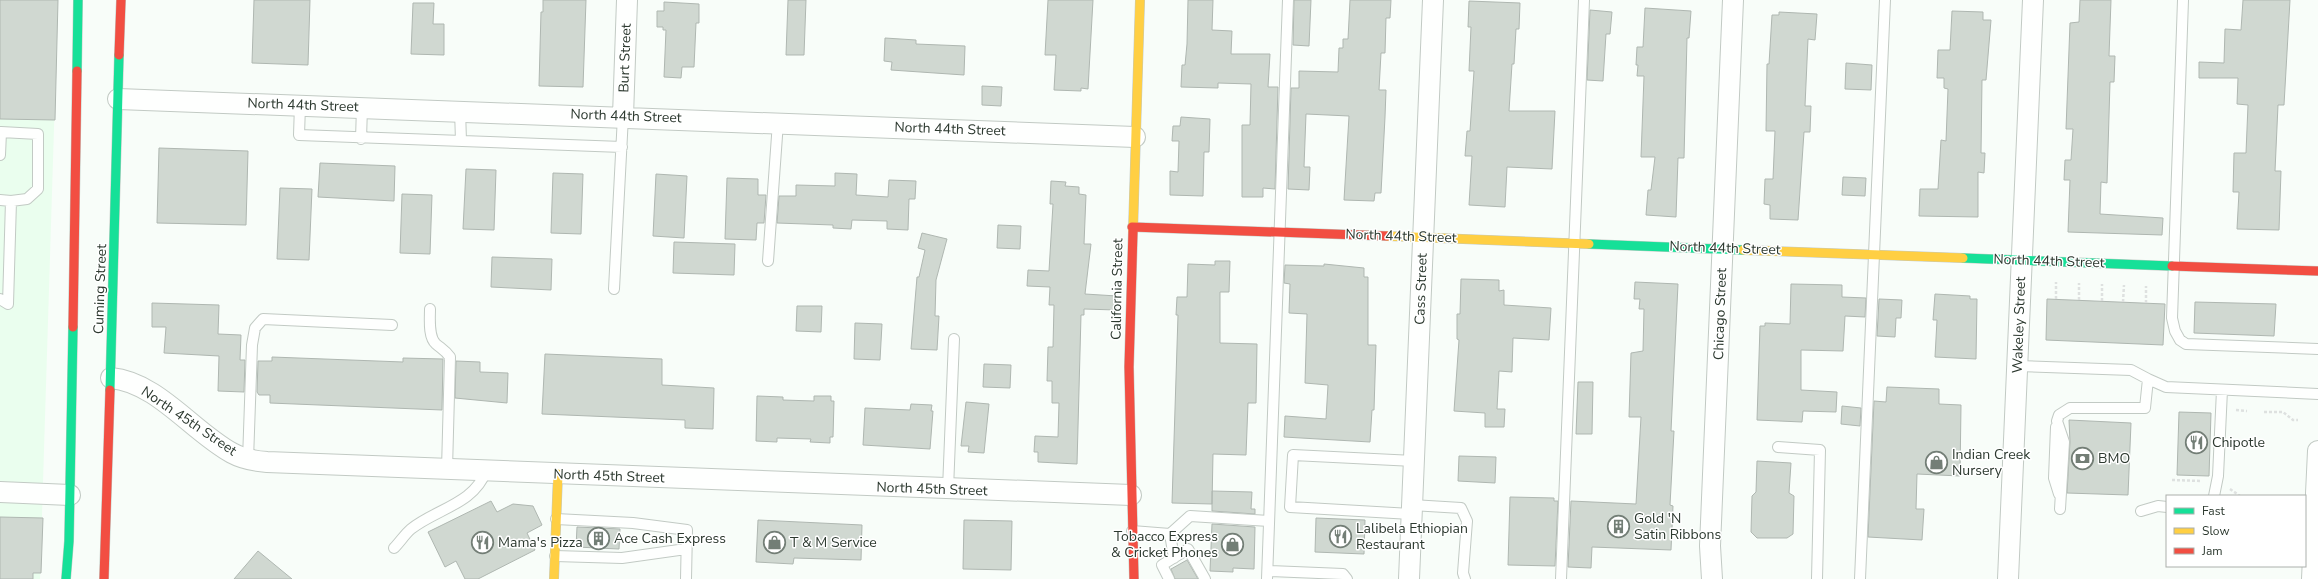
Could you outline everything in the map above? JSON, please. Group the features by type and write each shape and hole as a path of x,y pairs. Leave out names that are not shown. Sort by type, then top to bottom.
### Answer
{"street":[{"name":"Cuming Street","path":"66,579 70,495 78,0"},
{"name":"Cuming Street","path":"104,579 121,0"},
{"name":"Burt Street","path":"623,116 627,0"},
{"name":"California Street","path":"1134,579 1129,367 1140,0"},
{"name":"Cass Street","path":"1409,579 1433,0"},
{"name":"Chicago Street","path":"1712,579 1710,554 1733,0"},
{"name":"Wakeley Street","path":"2008,579 2032,0"},
{"name":"North 44th Street","path":"118,99 623,116 1135,137"},
{"name":"North 44th Street","path":"1132,227 2318,271"},
{"name":"North 45th Street","path":"111,378 120,379 151,393 231,452 248,460 275,463 447,470 1131,495"},
{"path":"2312,579 2318,451"},
{"path":"554,579 558,474"},
{"path":"0,492 70,495"}],"lane":[{"path":"1288,0 1268,575 1343,574 1347,579"},
{"path":"1561,579 1584,0"},
{"path":"1860,579 1884,0"},
{"path":"2183,0 2173,266 2172,318 2175,331 2180,340 2186,344 2318,349"},
{"path":"300,105 299,135 361,139 622,147"},
{"path":"361,139 362,107"},
{"path":"460,110 461,141"},
{"path":"614,289 623,116"},
{"path":"768,261 778,122"},
{"path":"0,155 1,132 38,134 38,189 27,199 11,201 0,200"},
{"path":"0,300 8,304 5,259 11,201"},
{"path":"430,309 431,336 436,344 443,347 450,357 447,470"},
{"path":"248,460 252,345 255,328 263,319 392,325"},
{"path":"948,489 954,339"},
{"path":"2017,366 2131,370 2166,387 2318,394"},
{"path":"2060,508 2064,442 2057,421 2059,415 2070,408 2146,408 2148,379"},
{"path":"2214,495 2218,476 2222,390"},
{"path":"1778,447 1820,450 1816,579"},
{"path":"1414,461 1293,455 1290,507 1412,509 1461,508 1467,521 1463,573 1465,579"},
{"path":"394,548 411,530 460,502 482,481 486,471"},
{"path":"2141,511 2158,506 2166,506"},
{"path":"1132,531 1170,534 1190,516 1269,521"},
{"path":"556,519 633,523 687,530 686,579"},
{"path":"1170,534 1174,558"},
{"path":"555,556 622,558 686,549"},
{"path":"1169,579 1162,565 1188,550 1205,579"}],"path":[{"path":"2056,280 2056,299"},
{"path":"2078,300 2080,281"},
{"path":"2102,282 2102,301"},
{"path":"2123,302 2124,282"},
{"path":"2146,283 2146,303"},
{"path":"2264,412 2283,412 2293,420 2298,420"},
{"path":"2172,480 2204,481"}],"shaded area":[{"path":"0,0 58,0 40,579 0,579"}],"building":[{"path":"0,0 58,0 55,120 0,119"},
{"path":"254,0 310,0 308,65 252,63"},
{"path":"543,0 586,0 583,87 539,86 541,12 543,12"},
{"path":"788,0 806,0 804,55 786,55"},
{"path":"1048,0 1093,0 1088,89 1081,88 1081,91 1054,90 1056,55 1045,55"},
{"path":"1188,0 1213,0 1212,30 1232,31 1231,54 1270,54 1268,87 1278,87 1275,189 1263,188 1263,197 1242,197 1242,125 1250,125 1251,84 1218,83 1218,88 1181,87 1182,65 1185,65 1187,44"},
{"path":"1294,0 1311,0 1309,46 1293,45"},
{"path":"1350,0 1391,0 1390,18 1386,18 1385,53 1381,53 1379,90 1386,90 1381,193 1375,193 1374,201 1344,200 1349,116 1306,114 1304,167 1310,167 1309,190 1288,189 1291,88 1299,88 1299,71 1338,72 1339,48 1343,48 1343,39 1348,39"},
{"path":"2080,0 2111,0 2109,56 2115,56 2114,82 2110,82 2107,183 2101,182 2100,214 2163,218 2162,235 2068,232 2070,180 2064,180 2065,160 2071,160 2073,129 2066,129 2070,23 2079,22"},
{"path":"2243,0 2290,0 2284,105 2278,105 2275,171 2281,171 2279,230 2237,229 2239,192 2233,192 2234,153 2246,153 2248,105 2237,104 2238,78 2199,78 2199,62 2224,63 2225,29 2241,30"},
{"path":"1469,1 1520,3 1519,29 1516,29 1514,64 1512,64 1509,111 1555,111 1552,169 1507,167 1505,207 1469,205 1472,156 1465,156 1467,131 1470,131 1474,71 1469,71 1471,27 1468,27"},
{"path":"664,2 699,4 699,23 696,23 694,67 682,67 681,78 664,77 666,30 663,30 663,27 657,27 657,11 664,11"},
{"path":"413,3 434,3 433,24 444,24 444,55 411,54"},
{"path":"1645,8 1691,11 1689,38 1687,38 1684,158 1678,158 1676,217 1646,215 1648,190 1651,190 1655,157 1641,157 1644,76 1637,76 1638,65 1636,65 1637,47 1643,47"},
{"path":"1590,10 1612,12 1610,34 1606,34 1603,81 1587,80"},
{"path":"1952,11 1983,12 1983,20 1991,20 1986,80 1982,80 1981,153 1985,153 1984,173 1978,172 1978,217 1919,216 1920,189 1938,189 1941,140 1946,141 1948,89 1944,88 1944,78 1937,78 1938,50 1950,50"},
{"path":"1779,12 1817,14 1815,40 1808,39 1805,106 1811,106 1810,132 1804,132 1798,220 1770,219 1770,205 1764,204 1765,179 1773,179 1775,131 1766,131 1767,64 1769,64 1772,15 1779,15"},
{"path":"885,38 916,40 916,44 965,46 964,75 891,70 892,62 884,61"},
{"path":"1846,63 1872,65 1871,90 1845,89"},
{"path":"982,86 1002,87 1001,106 982,105"},
{"path":"1181,117 1210,119 1209,152 1204,152 1203,196 1170,195 1170,171 1178,172 1179,141 1172,141 1173,126 1180,126"},
{"path":"159,148 248,151 246,225 157,223"},
{"path":"320,163 395,166 394,201 318,197"},
{"path":"466,169 496,170 494,230 463,229"},
{"path":"553,173 583,174 581,234 551,233"},
{"path":"835,173 857,174 856,195 888,197 889,180 916,181 915,199 909,199 908,230 887,229 887,221 852,220 851,229 833,228 833,225 777,223 779,196 796,196 796,185 835,186"},
{"path":"656,174 687,176 684,238 653,236"},
{"path":"1843,177 1866,178 1865,196 1842,195"},
{"path":"727,178 758,179 758,195 766,195 764,223 757,223 756,240 725,239"},
{"path":"1051,181 1066,182 1065,186 1079,187 1079,194 1086,195 1084,244 1091,244 1085,294 1117,296 1116,310 1084,309 1084,315 1081,315 1077,464 1038,462 1038,452 1034,452 1035,436 1058,437 1059,403 1052,403 1052,381 1047,381 1048,347 1053,347 1054,305 1049,305 1050,287 1027,286 1028,270 1049,271 1053,204 1050,204"},
{"path":"280,188 312,189 309,260 277,259"},
{"path":"402,194 432,195 430,254 400,253"},
{"path":"998,225 1021,226 1020,249 997,248"},
{"path":"922,233 947,239 936,280 935,316 939,316 937,350 911,349 917,277 919,277 925,250 918,248"},
{"path":"674,242 735,244 734,275 673,273"},
{"path":"492,257 552,259 551,290 491,287"},
{"path":"1215,261 1230,261 1229,292 1220,292 1220,343 1257,344 1256,403 1248,403 1246,455 1213,454 1212,504 1172,503 1178,315 1176,315 1177,297 1187,297 1188,264 1215,265"},
{"path":"1324,264 1364,268 1364,277 1368,277 1368,345 1376,345 1374,410 1372,410 1370,442 1284,437 1285,416 1326,419 1328,385 1305,383 1307,314 1289,313 1290,284 1284,283 1285,265 1324,266"},
{"path":"1461,279 1499,280 1499,291 1504,290 1504,305 1551,308 1549,340 1513,338 1512,372 1499,371 1497,409 1505,409 1504,427 1485,427 1485,413 1454,411 1459,340 1457,339 1457,314 1460,314"},
{"path":"1635,282 1678,284 1671,431 1674,431 1670,505 1673,506 1671,550 1592,547 1591,568 1568,567 1571,501 1636,504 1641,417 1629,417 1631,353 1643,351 1644,309 1639,309 1640,299 1634,299"},
{"path":"1791,284 1842,285 1842,297 1866,298 1865,317 1845,316 1843,351 1801,350 1801,390 1837,392 1836,412 1803,411 1802,422 1757,420 1760,326 1765,326 1765,323 1790,324"},
{"path":"1935,294 1970,296 1970,299 1977,299 1976,359 1935,357 1937,320 1933,320"},
{"path":"1879,299 1902,300 1901,318 1896,318 1895,337 1877,336"},
{"path":"2047,299 2165,304 2163,345 2046,340"},
{"path":"2195,302 2276,304 2274,336 2194,333"},
{"path":"152,303 219,305 218,334 241,335 240,360 245,360 244,392 218,391 219,356 164,353 166,327 152,327"},
{"path":"797,306 822,306 821,332 796,331"},
{"path":"855,323 882,324 880,360 854,359"},
{"path":"545,354 662,359 662,385 714,388 713,429 685,428 685,420 542,414"},
{"path":"272,357 403,362 403,358 443,359 442,410 270,403 270,395 259,395 257,392 258,361 272,361"},
{"path":"456,361 480,362 480,372 508,373 507,403 455,398"},
{"path":"984,364 1011,365 1010,388 983,387"},
{"path":"1578,382 1593,382 1592,434 1576,434"},
{"path":"1887,387 1939,389 1939,404 1961,405 1960,476 1917,474 1916,509 1924,509 1922,540 1868,537 1874,401 1886,402"},
{"path":"757,396 783,397 783,400 814,401 814,396 831,396 831,401 834,401 833,437 830,437 830,443 810,442 811,439 777,438 777,442 756,441"},
{"path":"966,402 989,404 984,453 968,452 969,446 961,446"},
{"path":"911,404 932,405 931,411 933,411 930,449 863,445 865,408 910,410"},
{"path":"1842,406 1861,408 1860,426 1841,424"},
{"name":"Chipotle","path":"2179,412 2211,413 2209,476 2177,475"},
{"path":"2069,420 2131,423 2128,495 2067,493 2070,442"},
{"path":"1459,456 1496,457 1495,483 1458,481"},
{"path":"1757,461 1791,463 1789,493 1794,496 1793,534 1787,538 1757,538 1751,532 1752,496 1756,492"},
{"path":"1212,491 1252,492 1251,509 1255,509 1255,514 1212,511"},
{"path":"1510,497 1554,498 1554,501 1558,501 1555,566 1508,565"},
{"name":"Mama's Pizza","path":"491,501 497,512 513,504 533,506 542,525 527,533 535,550 478,579 465,579 456,561 445,567 428,532"},
{"path":"0,517 43,518 41,573 33,573 33,579 0,579"},
{"name":"Lalibela Ethiopian Restaurant","path":"1316,518 1365,520 1364,554 1315,552"},
{"path":"758,520 862,525 861,560 794,558 793,564 756,562"},
{"path":"964,520 1012,521 1011,570 963,569"},
{"name":"Tobacco Express & Cricket Phones","path":"1212,524 1255,527 1254,569 1233,568 1233,572 1210,571"},
{"name":"Ace Cash Express","path":"577,527 620,529 619,549 576,547"},
{"path":"258,551 292,579 234,579"},
{"path":"1187,560 1198,579 1175,579 1171,569"}],"traffic: fast":[{"path":"77,71 78,0"},
{"path":"110,390 119,55"},
{"path":"1589,244 1743,250"},
{"path":"1963,258 2172,266"},
{"path":"66,579 69,541 73,327"}],"traffic: slow":[{"path":"1133,231 1140,0"},
{"path":"1387,236 1589,244"},
{"path":"1743,250 1963,258"},
{"path":"554,579 558,474"}],"traffic: jam":[{"path":"119,55 121,0"},
{"path":"73,327 77,71"},
{"path":"1132,227 1387,236"},
{"path":"1133,231 1129,367 1134,579"},
{"path":"2172,266 2318,271"},
{"path":"104,579 110,390"}],"place":[{"name":"Chipotle","path":"2196,442"},
{"name":"BMO","path":"2082,458"},
{"name":"Indian Creek Nursery","path":"1936,462"},
{"name":"Gold 'N Satin Ribbons","path":"1619,526"},
{"name":"Lalibela Ethiopian Restaurant","path":"1340,536"},
{"name":"Ace Cash Express","path":"598,538"},
{"name":"Mama's Pizza","path":"482,542"},
{"name":"T & M Service","path":"775,542"},
{"name":"Tobacco Express & Cricket Phones","path":"1233,544"}]}
